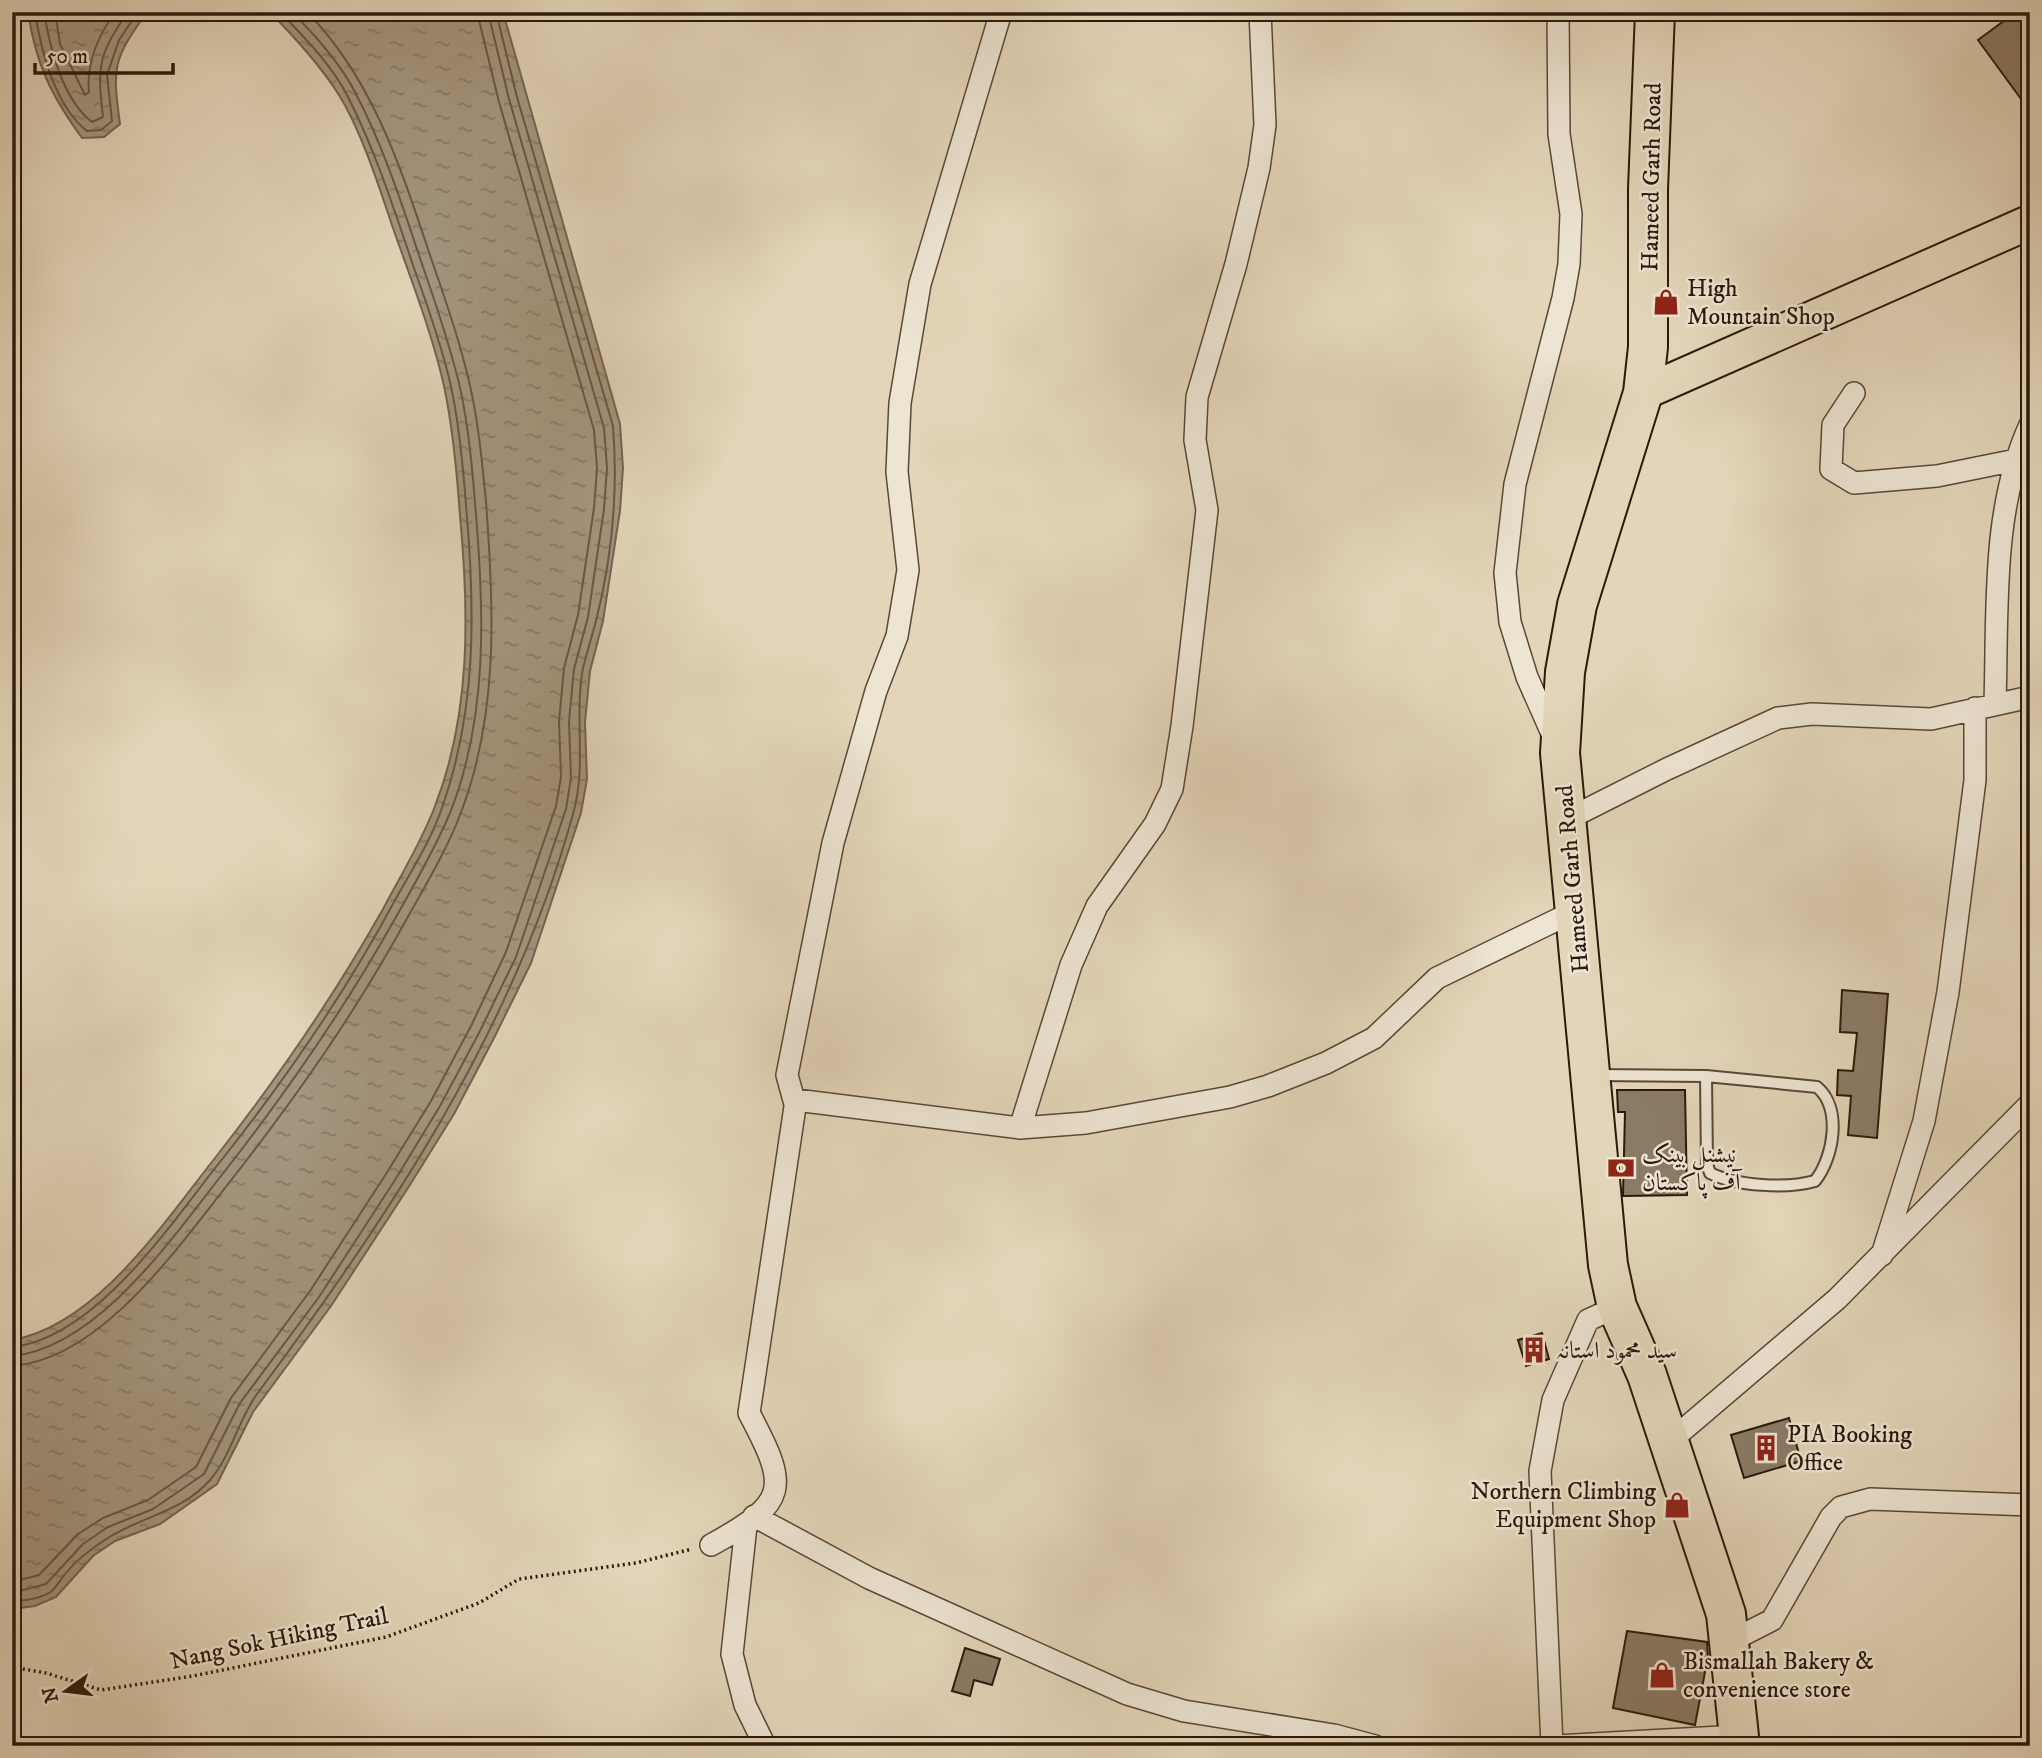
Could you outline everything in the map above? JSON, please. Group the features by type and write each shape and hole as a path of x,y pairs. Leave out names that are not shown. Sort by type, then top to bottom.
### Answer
{"highway":[{"name":"Hameed Garh Road","path":"1655,12 1648,189 1648,347 1643,393 1577,605 1565,672 1560,753 1608,1265 1617,1307 1647,1375 1710,1559 1731,1641 1740,1741"}],"main road":[{"path":"1643,393 2030,222"}],"street":[{"path":"711,1545 750,1521 771,1500 777,1478 773,1459 748,1413 795,1104 786,1075 832,844 876,691 897,636 908,570 897,472 900,403 920,284 1001,12"},
{"path":"1020,1128 1071,965 1097,906 1155,824 1172,789 1207,510 1195,440 1196,397 1236,264 1259,168 1265,125 1260,12"},
{"path":"1558,12 1559,134 1571,214 1569,264 1563,298 1515,484 1505,573 1510,622 1527,677 1560,753"},
{"path":"1854,393 1833,425 1831,469 1854,483 1937,476 2016,460"},
{"path":"1882,1255 1924,1121 1948,992 1985,705 2004,505 2016,460 2030,425"},
{"path":"1566,820 1667,769 1779,719 1812,714 1931,719 2030,697"},
{"path":"795,1104 796,1100 1020,1128 1086,1123 1230,1097 1268,1086 1326,1063 1374,1038 1437,978 1575,911"},
{"path":"1669,1442 1837,1299 2030,1104"},
{"path":"1617,1307 1588,1320 1553,1400 1540,1471 1554,1746 1740,1741"},
{"path":"1731,1641 1772,1620 1831,1517 1842,1507 1870,1499 2030,1505"},
{"path":"750,1521 732,1654 745,1705 765,1746"},
{"path":"750,1521 869,1578 1127,1694 1184,1711 1334,1735 1375,1746"}],"lane":[{"path":"1590,1075 1706,1076 1800,1083 1817,1087 1826,1095 1832,1112 1829,1153 1815,1181 1788,1184 1762,1182 1719,1177 1710,1172 1707,1164 1706,1076"}],"path":[{"name":"Nang Sok Hiking Trail","path":"12,1667 46,1673 100,1690 193,1676 386,1636 480,1603 519,1579 636,1563 711,1545"}],"water":[{"path":"28,12 147,12 121,53 116,76 120,124 104,137 82,138 62,108 40,64"},
{"path":"270,12 503,12 620,424 623,468 620,511 603,621 590,671 585,722 587,779 581,813 531,963 494,1038 454,1114 408,1188 331,1306 253,1412 217,1484 160,1524 115,1541 93,1556 56,1597 35,1606 12,1609 12,1340 43,1330 72,1314 100,1293 126,1267 174,1211 304,1037 383,909 424,832 447,771 461,699 466,626 463,552 454,451 439,366 415,288 355,126 324,73"}],"building":[{"path":"2016,12 2030,12 2030,93 2021,99 1978,40"},
{"path":"1842,990 1888,994 1877,1138 1848,1135 1851,1096 1837,1095 1838,1070 1853,1071 1857,1033 1840,1032"},
{"path":"1617,1090 1685,1090 1687,1195 1623,1196 1625,1112 1618,1112"},
{"name":"سید محمود استانہ","path":"1542,1333 1549,1359 1526,1366 1518,1340"},
{"name":"PIA Booking Office","path":"1789,1418 1801,1461 1744,1478 1731,1435"},
{"name":"Bismallah Bakery & convenience store","path":"1627,1631 1707,1642 1708,1656 1695,1725 1613,1708"},
{"path":"965,1648 1000,1659 992,1685 974,1680 970,1696 952,1691"}],"place":[{"name":"High Mountain Shop","path":"1666,302"},
{"name":"نیشنل بینک آف پاکستان","path":"1621,1168"},
{"name":"سید محمود استانہ","path":"1534,1350"},
{"name":"PIA Booking Office","path":"1766,1448"},
{"name":"Northern Climbing Equipment Shop","path":"1677,1505"},
{"name":"Bismallah Bakery & convenience store","path":"1662,1675"}]}
